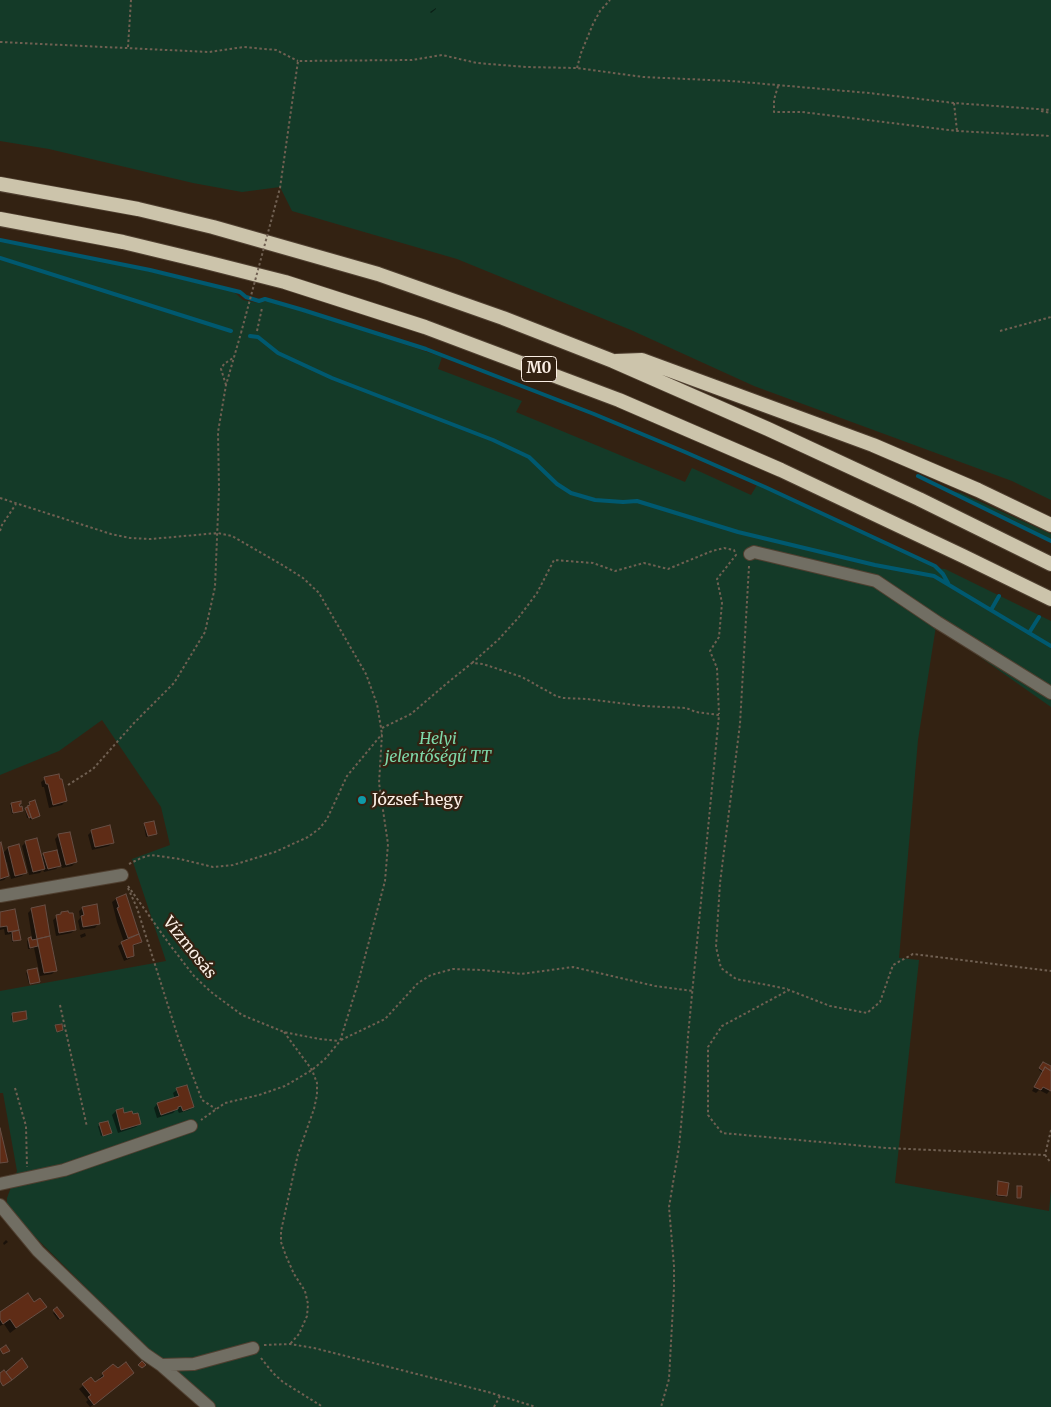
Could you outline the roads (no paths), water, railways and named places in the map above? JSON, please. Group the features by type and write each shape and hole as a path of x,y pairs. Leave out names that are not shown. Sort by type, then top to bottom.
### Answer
{"highway":[{"name":"M0","path":"0,184 138,209 294,249 378,274 441,296 613,361 786,437 919,499 1051,564"},
{"name":"M0","path":"0,219 123,242 206,262 295,285 425,327 619,400 755,459 1051,599"},
{"path":"613,361 642,360 873,445 978,490 1051,525"}],"street":[{"path":"750,554 754,552 876,581 936,622 1051,693"},
{"path":"0,896 122,875"},
{"path":"191,1126 64,1170 6,1183 0,1202 38,1251 51,1264 145,1354 209,1407"},
{"path":"160,1365 194,1364 253,1348"}],"waterway":[{"path":"0,240 150,270 240,292 246,297 259,301 265,299 426,349 594,414 765,487 935,566 948,583"},
{"path":"0,258 231,331"},
{"path":"250,336 258,337 278,353 332,378 493,440 529,457 557,484 571,493 595,500 637,501 738,532 875,565 934,576 1051,646"},
{"path":"918,476 1051,541"},
{"path":"991,610 999,596"},
{"path":"1029,633 1039,617"}],"place":[{"name":"József-hegy","path":"362,800"}],"park label":[{"name":"Helyi jelentőségű TT","path":"438,748"}]}
